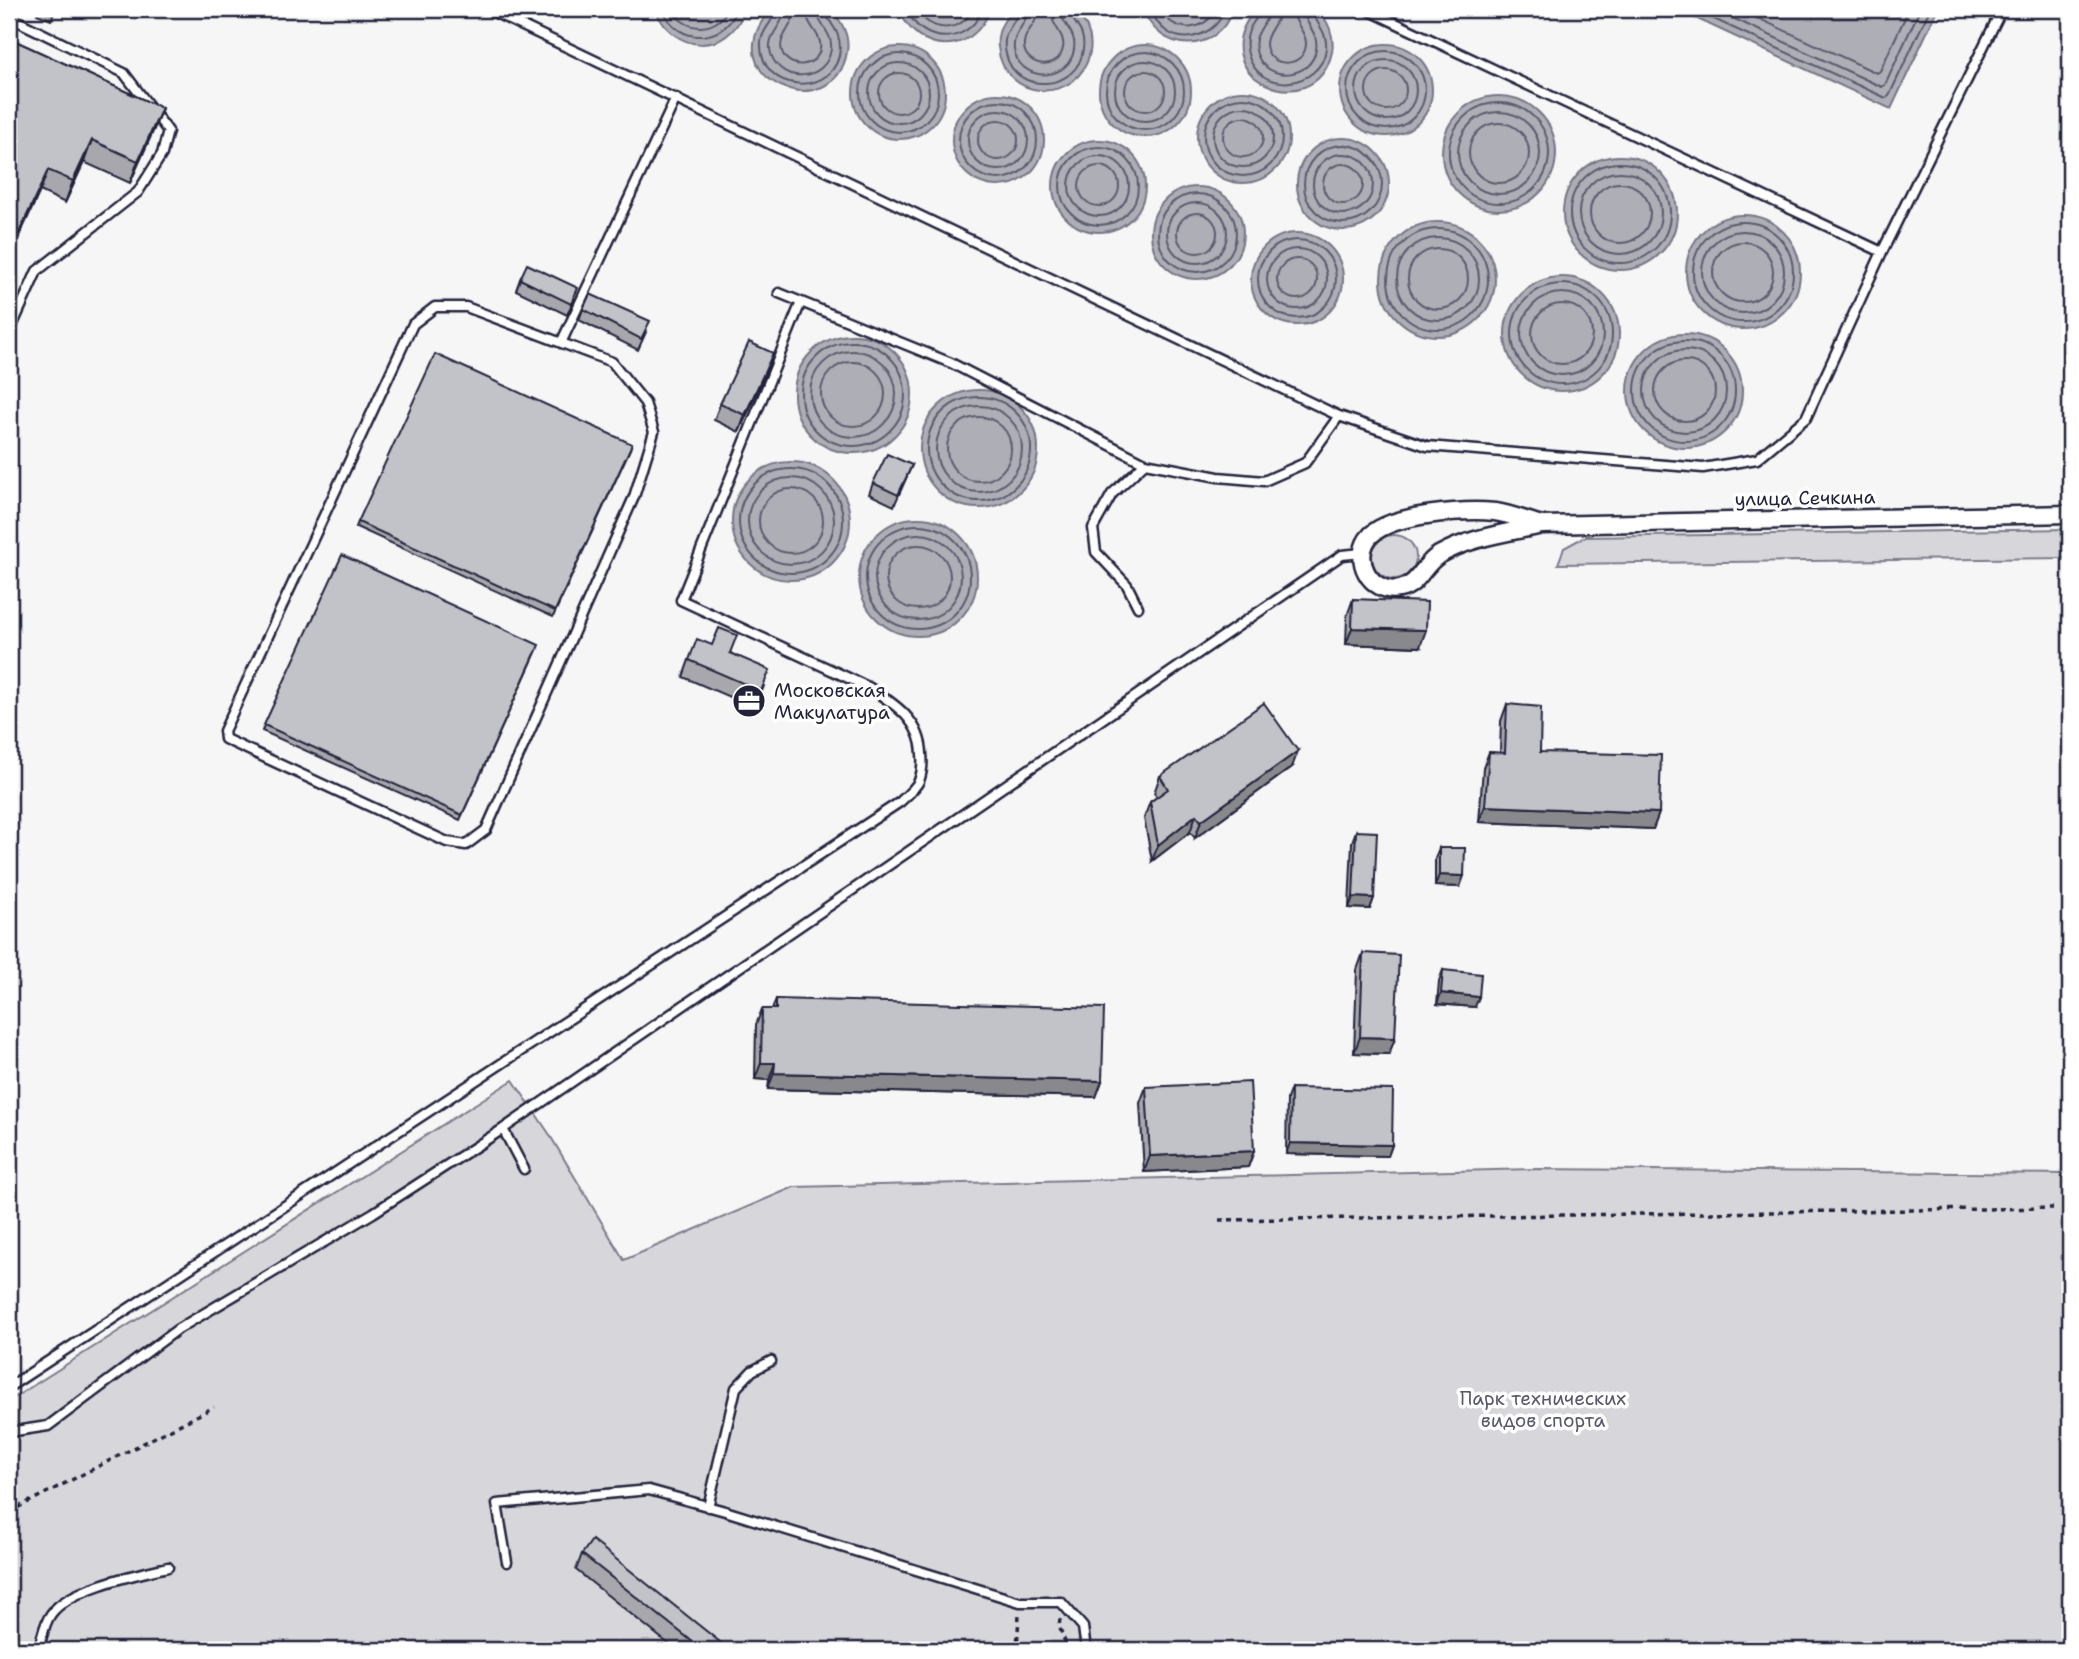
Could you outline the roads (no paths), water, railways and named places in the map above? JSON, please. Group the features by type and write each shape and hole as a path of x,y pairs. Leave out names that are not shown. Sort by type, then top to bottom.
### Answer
{"street":[{"name":"улица Сечкина","path":"1542,525 1497,512 1451,511 1389,524 1371,535 1365,543 1362,563 1372,581 1391,590 1412,584 1420,577 1424,567 1437,556 1464,543 1542,525 2070,514"}],"lane":[{"path":"487,9 1339,416 1427,446 1703,468 1757,459 1806,418 1882,252 2002,9"},
{"path":"1366,9 1882,252"},
{"path":"9,17 124,74 168,131 162,154 138,192 37,271 9,333"},
{"path":"561,343 676,98"},
{"path":"779,293 951,363 1145,463 1218,477 1264,481 1305,463 1339,416"},
{"path":"9,1387 900,802 918,783 923,765 922,743 913,724 895,704 870,688 681,600 802,302"},
{"path":"435,307 466,307 561,343 612,362 645,403 654,432 634,497 486,830 466,845 447,842 225,739 224,731 413,324 435,307"},
{"path":"1138,607 1127,585 1096,552 1093,528 1112,494 1145,463"},
{"path":"9,1432 48,1426 178,1329 373,1213 503,1129 1342,555 1362,553"},
{"path":"503,1129 524,1169"},
{"path":"708,1507 736,1388 752,1371 771,1361"},
{"path":"507,1562 497,1504 649,1490 1020,1602 1061,1602 1083,1627 1086,1650"},
{"path":"38,1650 48,1617 59,1606 81,1593 116,1579 167,1567"}],"water":[{"path":"655,9 745,9 737,25 727,36 701,44 674,35 663,24"},
{"path":"771,9 829,9 833,13 844,28 848,46 837,75 821,87 801,91 781,86 764,74 755,57 756,35"},
{"path":"899,9 990,9 982,25 971,36 959,42 945,44 931,42 918,35 907,24"},
{"path":"1014,9 1073,9 1081,18 1087,28 1091,46 1083,70 1072,82 1057,89 1042,90 1026,87 1013,79 1003,65 998,41 1002,24"},
{"path":"1143,9 1233,9 1225,24 1214,35 1202,42 1188,44 1162,35 1151,24"},
{"path":"1256,9 1316,9 1320,13 1330,28 1333,46 1321,75 1305,87 1285,89 1266,84 1250,72 1241,55 1242,33"},
{"path":"1676,9 1938,9 1891,109"},
{"path":"1386,44 1404,47 1419,57 1429,72 1432,90 1429,108 1419,123 1404,133 1386,136 1368,133 1353,123 1343,108 1340,90 1343,72 1353,57 1368,47"},
{"path":"1145,45 1163,48 1178,58 1188,73 1191,91 1188,109 1178,124 1163,134 1145,137 1127,134 1112,124 1102,109 1099,91 1102,73 1112,58 1127,48"},
{"path":"899,47 917,50 932,60 942,75 945,93 942,111 932,126 917,136 899,139 881,136 866,126 856,111 853,93 856,75 866,60 881,50"},
{"path":"1243,91 1261,94 1276,104 1286,119 1289,137 1286,155 1276,170 1261,180 1243,183 1225,180 1210,170 1200,155 1197,137 1200,119 1210,104 1225,94"},
{"path":"998,94 1016,97 1031,107 1041,122 1044,140 1041,158 1031,173 1016,183 998,186 980,183 965,173 955,158 952,140 955,122 965,107 980,97"},
{"path":"1499,96 1521,101 1539,113 1551,131 1556,153 1551,175 1539,193 1521,205 1499,210 1477,205 1459,193 1447,175 1442,153 1447,131 1459,113 1477,101"},
{"path":"1343,138 1361,141 1376,151 1386,166 1389,184 1386,202 1376,217 1361,227 1343,230 1325,227 1310,217 1300,202 1297,184 1300,166 1310,151 1325,141"},
{"path":"1099,140 1117,143 1132,153 1142,168 1145,186 1142,204 1132,219 1117,229 1099,232 1081,229 1066,219 1056,204 1053,186 1056,168 1066,153 1081,143"},
{"path":"1620,156 1642,161 1660,173 1672,191 1677,213 1672,235 1660,253 1642,265 1620,270 1598,265 1580,253 1568,235 1563,213 1568,191 1580,173 1598,161"},
{"path":"1197,187 1215,190 1230,200 1240,215 1243,233 1240,251 1230,266 1215,276 1197,279 1179,276 1164,266 1154,251 1151,233 1154,215 1164,200 1179,190"},
{"path":"1743,215 1765,220 1783,232 1795,250 1800,272 1795,294 1783,312 1765,324 1743,329 1721,324 1703,312 1691,294 1686,272 1691,250 1703,232 1721,220"},
{"path":"1438,222 1460,227 1478,239 1490,257 1495,279 1490,301 1478,319 1460,331 1438,336 1416,331 1398,319 1386,301 1381,279 1386,257 1398,239 1416,227"},
{"path":"1297,233 1315,236 1330,246 1340,261 1343,279 1340,297 1330,312 1315,322 1297,325 1279,322 1264,312 1254,297 1251,279 1254,261 1264,246 1279,236"},
{"path":"1562,277 1584,282 1602,294 1614,312 1619,334 1614,356 1602,374 1584,386 1562,391 1540,386 1522,374 1510,356 1505,334 1510,312 1522,294 1540,282"},
{"path":"1685,334 1707,339 1725,351 1737,369 1742,391 1737,413 1725,431 1707,443 1685,448 1663,443 1645,431 1633,413 1628,391 1633,369 1645,351 1663,339"},
{"path":"853,335 875,340 895,352 907,372 912,394 907,416 895,436 875,448 853,453 831,448 811,436 799,416 794,394 799,372 811,352 831,340"},
{"path":"979,390 1001,395 1021,407 1033,427 1038,449 1033,471 1021,491 1001,503 979,508 957,503 937,491 925,471 920,449 925,427 937,407 957,395"},
{"path":"791,462 813,467 833,479 845,499 850,521 845,543 833,563 813,575 791,580 769,575 749,563 737,543 732,521 737,499 749,479 769,467"},
{"path":"918,518 940,523 960,535 972,555 977,577 972,599 960,619 940,631 918,636 896,631 876,619 864,599 859,577 864,555 876,535 896,523"}],"place":[{"name":"Московская Макулатура","path":"749,701"}],"park label":[{"name":"Парк технических видов спорта","path":"1543,1409"}]}
